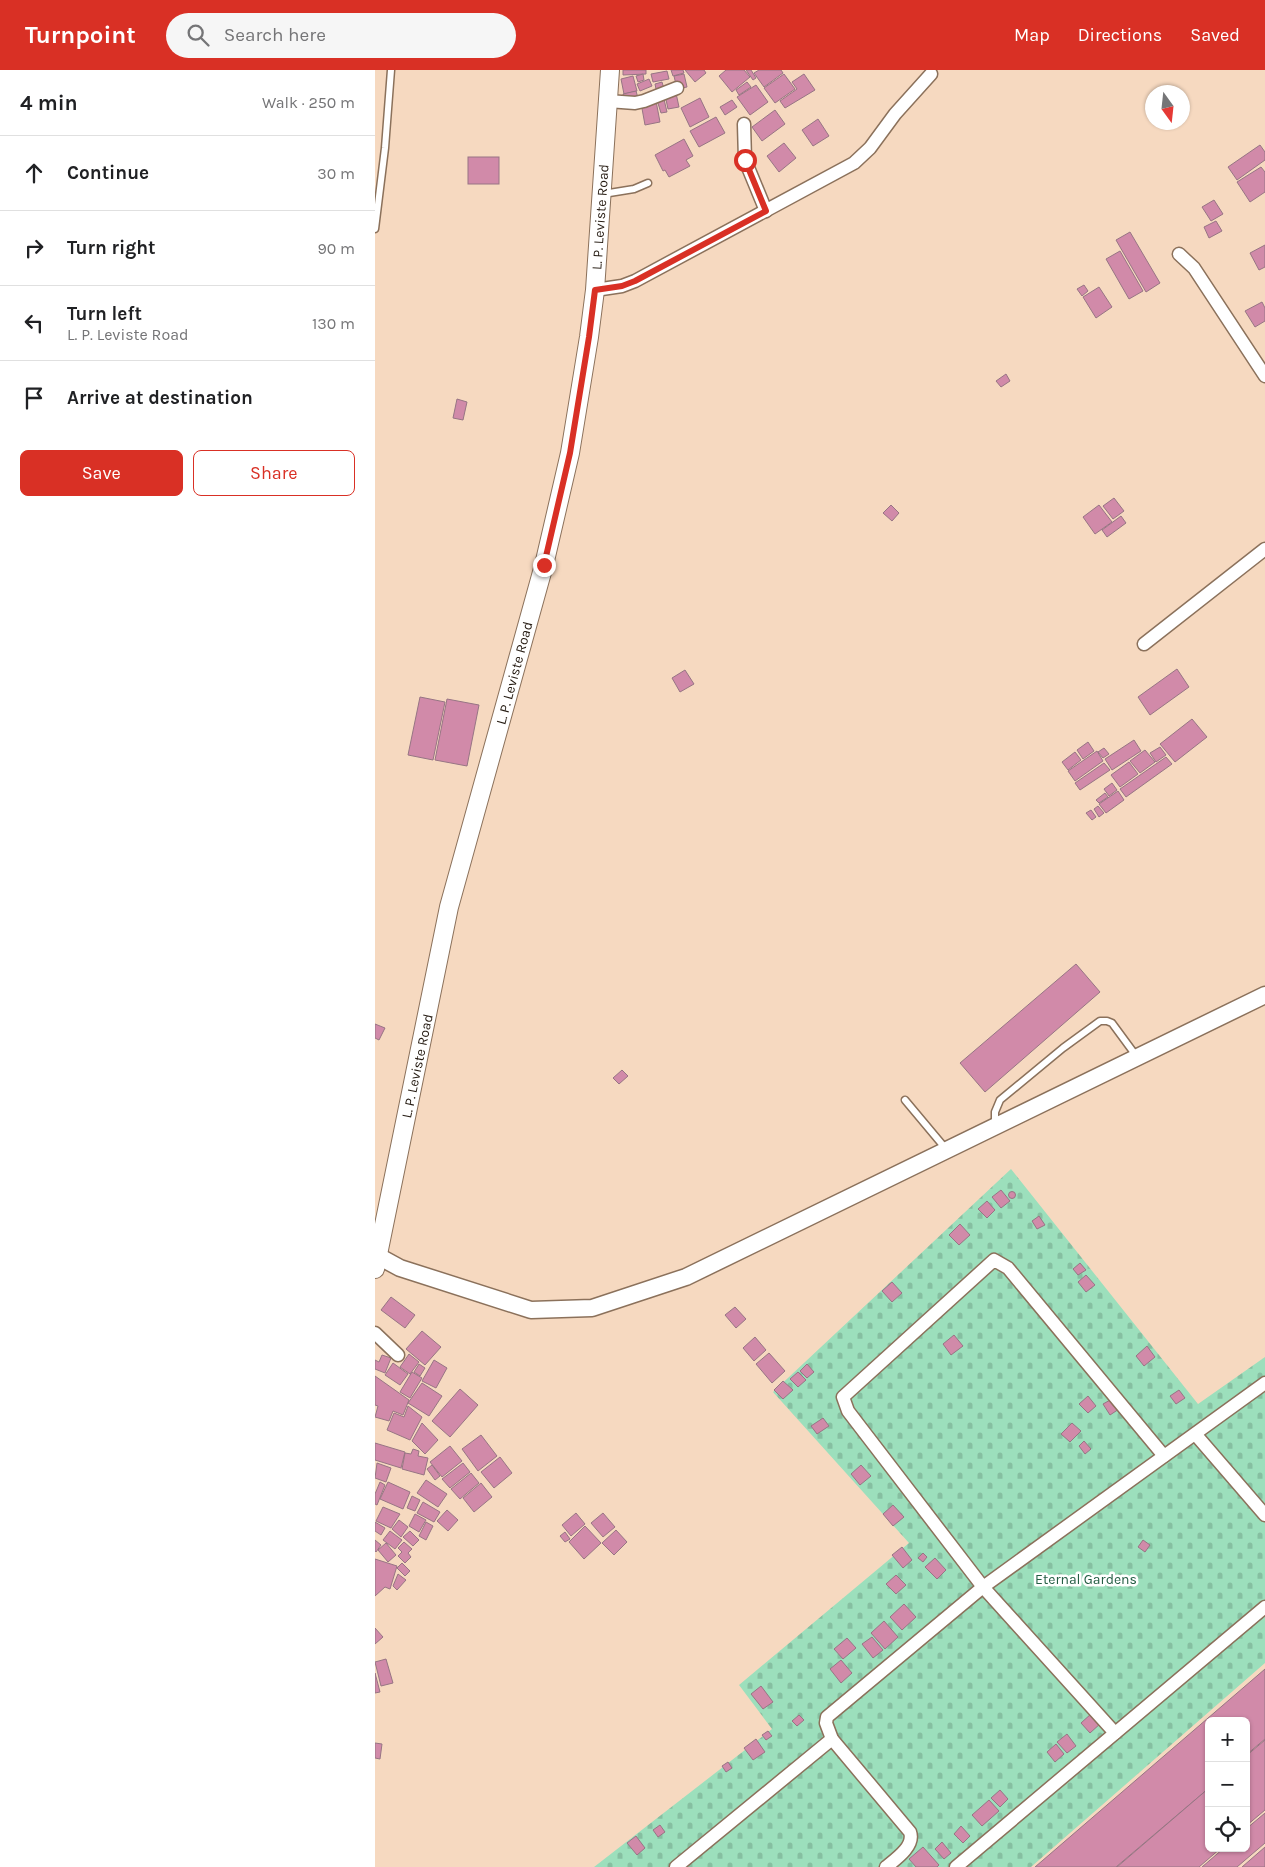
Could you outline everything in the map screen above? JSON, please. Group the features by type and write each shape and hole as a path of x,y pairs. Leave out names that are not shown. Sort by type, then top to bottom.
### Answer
{"main road":[{"name":"L. P. Leviste Road","path":"376,1260 449,908 544,565 570,453 595,290 610,70"}],"street":[{"path":"595,290 622,286 635,281 854,163 870,148 895,114 932,71"},
{"path":"608,101 635,103 677,88"},
{"path":"744,124 745,160 766,211"},
{"path":"1179,254 1194,268 1265,376"},
{"path":"1144,644 1265,549"},
{"path":"376,1260 531,1310 592,1308 685,1277 1265,995"},
{"path":"1115,1733 983,1587 848,1411 843,1397 994,1260 1007,1268 1164,1456"},
{"path":"375,1274 400,1268"},
{"path":"375,1333 398,1355"},
{"path":"895,1864 911,1843 912,1837 910,1832 833,1739 826,1723 827,1717 983,1587 1265,1383"},
{"path":"1195,1435 1265,1515"},
{"path":"955,1867 1265,1607"},
{"path":"676,1867 833,1739"}],"lane":[{"path":"375,229 385,148 391,70"},
{"path":"602,194 634,189 648,183"},
{"path":"996,1127 995,1112 1000,1100 1063,1048 1100,1021 1112,1023 1138,1058"},
{"path":"905,1100 946,1150"}],"green space":[{"name":"Eternal Gardens","path":"1011,1169 1198,1404 1265,1357 1265,1663 1031,1867 594,1867 772,1729 739,1685 909,1543 773,1392"}],"building":[{"path":"623,70 646,70 646,74 623,75"},
{"path":"671,70 683,70 684,73 673,76"},
{"path":"685,70 704,70 706,73 695,82"},
{"path":"726,70 744,70 750,77 732,92 719,76"},
{"path":"746,70 751,70 756,78 753,80"},
{"path":"759,70 781,70 783,73 764,87 754,73"},
{"path":"667,71 669,79 653,82 651,74"},
{"path":"643,74 644,80 638,82 636,76"},
{"path":"684,74 687,87 677,89 674,76"},
{"path":"784,74 795,89 775,103 764,88"},
{"path":"804,74 815,90 785,108 780,101 797,89 792,82"},
{"path":"633,76 637,91 624,94 621,79"},
{"path":"649,79 652,86 640,91 637,84"},
{"path":"662,82 665,92 657,94 655,84"},
{"path":"747,82 751,87 739,95 736,90"},
{"path":"756,85 768,102 750,115 737,97"},
{"path":"636,91 638,98 625,102 623,94"},
{"path":"676,93 679,107 668,109 665,95"},
{"path":"663,95 667,112 661,113 656,97"},
{"path":"700,98 709,117 690,127 681,108"},
{"path":"732,100 737,107 725,115 720,107"},
{"path":"656,101 660,122 645,125 641,103"},
{"path":"775,110 785,124 762,141 752,127"},
{"path":"716,117 725,133 699,147 690,131"},
{"path":"818,119 829,136 813,146 802,130"},
{"path":"684,139 693,156 686,160 690,166 669,177 665,170 663,171 655,155"},
{"path":"784,143 796,158 779,172 767,156"},
{"path":"1260,145 1265,152 1265,160 1237,180 1228,167"},
{"path":"468,157 499,157 499,184 468,184"},
{"path":"1261,167 1265,172 1265,192 1250,202 1237,182"},
{"path":"1214,200 1223,214 1211,221 1202,207"},
{"path":"1216,221 1222,231 1209,238 1204,227"},
{"path":"1130,232 1160,283 1146,292 1116,240"},
{"path":"1265,245 1265,267 1259,270 1250,253"},
{"path":"1120,251 1143,291 1129,299 1106,259"},
{"path":"1084,285 1088,291 1082,296 1077,289"},
{"path":"1099,287 1112,307 1096,318 1083,297"},
{"path":"1262,302 1265,308 1265,321 1255,327 1245,311"},
{"path":"1006,374 1010,381 1001,387 996,381"},
{"path":"457,399 467,402 463,420 453,418"},
{"path":"1114,498 1124,511 1113,519 1103,506"},
{"path":"891,505 899,513 892,521 883,513"},
{"path":"1099,505 1112,522 1095,534 1083,517"},
{"path":"1121,516 1126,523 1107,537 1102,530"},
{"path":"1177,669 1189,687 1150,715 1138,697"},
{"path":"685,670 694,684 680,692 672,678"},
{"path":"420,697 445,702 433,760 408,755"},
{"path":"447,699 479,705 467,766 435,760"},
{"path":"1192,719 1207,737 1175,762 1160,744"},
{"path":"1134,740 1141,751 1112,770 1105,759"},
{"path":"1088,742 1094,751 1083,759 1077,750"},
{"path":"1160,747 1166,755 1156,762 1150,753"},
{"path":"1104,748 1109,754 1103,758 1098,752"},
{"path":"1145,750 1155,762 1140,773 1130,761"},
{"path":"1097,751 1103,761 1075,781 1068,771"},
{"path":"1075,752 1081,760 1068,770 1062,762"},
{"path":"1166,757 1172,764 1126,797 1120,789"},
{"path":"1129,762 1138,774 1120,787 1111,775"},
{"path":"1104,763 1110,770 1080,790 1075,783"},
{"path":"1112,783 1117,790 1109,796 1104,789"},
{"path":"1118,791 1124,800 1106,813 1099,804"},
{"path":"1105,793 1108,797 1099,803 1096,800"},
{"path":"1098,806 1104,813 1099,817 1094,809"},
{"path":"1091,810 1096,817 1092,820 1086,813"},
{"path":"1076,964 1100,992 985,1092 960,1063"},
{"path":"375,1024 385,1028 379,1040 375,1038"},
{"path":"622,1070 628,1076 619,1084 613,1078"},
{"path":"1001,1190 1010,1201 1001,1208 992,1197"},
{"path":"1012,1191 1016,1195 1012,1199 1008,1195"},
{"path":"987,1201 995,1210 987,1218 978,1209"},
{"path":"1039,1216 1045,1225 1037,1229 1032,1221"},
{"path":"960,1224 970,1235 959,1245 949,1235"},
{"path":"1080,1263 1086,1270 1078,1275 1073,1269"},
{"path":"1086,1275 1095,1285 1086,1292 1078,1282"},
{"path":"892,1282 902,1293 892,1302 882,1291"},
{"path":"391,1297 415,1315 405,1328 381,1310"},
{"path":"735,1307 746,1319 736,1328 725,1315"},
{"path":"422,1331 441,1347 425,1365 406,1349"},
{"path":"954,1335 963,1346 951,1355 943,1344"},
{"path":"755,1337 766,1350 754,1361 743,1348"},
{"path":"1147,1346 1155,1357 1144,1366 1136,1356"},
{"path":"769,1353 785,1371 772,1383 756,1364"},
{"path":"409,1354 419,1362 410,1374 400,1367"},
{"path":"382,1355 391,1358 385,1373 375,1369 375,1360 379,1362"},
{"path":"434,1360 447,1368 436,1388 422,1381"},
{"path":"393,1363 408,1374 400,1385 385,1375"},
{"path":"419,1364 425,1368 420,1376 414,1372"},
{"path":"807,1364 814,1372 807,1378 800,1371"},
{"path":"412,1372 422,1378 410,1398 400,1392"},
{"path":"798,1372 806,1380 798,1387 790,1379"},
{"path":"375,1376 409,1400 403,1415 393,1411 389,1421 375,1417 378,1406 375,1405"},
{"path":"783,1381 793,1390 783,1399 774,1390"},
{"path":"422,1383 442,1396 429,1416 408,1403"},
{"path":"460,1389 478,1405 450,1437 432,1421"},
{"path":"1179,1390 1185,1398 1176,1404 1170,1396"},
{"path":"1088,1396 1096,1406 1088,1413 1079,1404"},
{"path":"1112,1399 1119,1409 1110,1415 1103,1404"},
{"path":"408,1406 422,1417 410,1440 387,1430 394,1413 404,1417"},
{"path":"823,1418 829,1426 817,1434 811,1426"},
{"path":"422,1423 438,1440 425,1454 412,1441"},
{"path":"1072,1423 1081,1431 1070,1442 1061,1434"},
{"path":"481,1435 497,1456 478,1471 462,1449"},
{"path":"1084,1441 1091,1449 1085,1454 1079,1446"},
{"path":"375,1443 405,1452 401,1468 375,1460"},
{"path":"450,1446 462,1461 442,1477 430,1462"},
{"path":"413,1449 419,1451 418,1456 428,1458 424,1475 402,1469 405,1453 411,1454"},
{"path":"500,1457 512,1473 494,1488 481,1472"},
{"path":"377,1463 391,1468 386,1482 375,1478"},
{"path":"463,1463 470,1472 450,1488 442,1479"},
{"path":"432,1465 440,1476 435,1480 427,1469"},
{"path":"861,1465 871,1476 860,1485 851,1474"},
{"path":"471,1473 479,1483 460,1499 451,1489"},
{"path":"426,1480 447,1494 438,1507 417,1493"},
{"path":"380,1482 385,1485 377,1505 375,1504 375,1494"},
{"path":"388,1482 410,1492 403,1509 380,1499"},
{"path":"481,1483 492,1497 474,1512 463,1498"},
{"path":"412,1496 420,1500 415,1511 407,1508"},
{"path":"423,1502 440,1512 434,1522 417,1513"},
{"path":"893,1505 904,1517 893,1526 883,1514"},
{"path":"383,1507 400,1514 391,1528 376,1521"},
{"path":"447,1510 458,1520 448,1531 437,1521"},
{"path":"576,1513 585,1524 571,1536 562,1525"},
{"path":"603,1513 615,1527 603,1537 591,1523"},
{"path":"415,1514 426,1520 419,1532 409,1526"},
{"path":"399,1520 408,1527 401,1537 392,1529"},
{"path":"375,1522 385,1528 381,1535 375,1531"},
{"path":"426,1522 433,1526 426,1540 419,1536"},
{"path":"585,1526 601,1543 584,1559 569,1542"},
{"path":"616,1530 627,1542 614,1555 602,1543"},
{"path":"390,1531 402,1540 395,1549 383,1540"},
{"path":"410,1531 419,1540 413,1546 403,1537"},
{"path":"565,1532 570,1539 565,1542 560,1536"},
{"path":"375,1540 381,1545 376,1552 375,1551"},
{"path":"1143,1540 1150,1545 1145,1552 1138,1547"},
{"path":"404,1542 412,1549 408,1553 411,1557 405,1563 398,1556 402,1552 398,1548"},
{"path":"386,1543 396,1555 388,1562 378,1550"},
{"path":"902,1547 912,1560 903,1568 892,1555"},
{"path":"923,1553 927,1557 923,1562 918,1558"},
{"path":"935,1558 946,1570 937,1579 925,1567"},
{"path":"375,1559 397,1566 390,1589 385,1587 375,1596"},
{"path":"402,1563 410,1571 405,1576 397,1568"},
{"path":"398,1574 406,1580 397,1590 393,1586"},
{"path":"896,1575 906,1585 896,1594 886,1584"},
{"path":"904,1604 916,1617 902,1630 890,1617"},
{"path":"884,1621 898,1637 885,1649 871,1633"},
{"path":"375,1628 383,1637 375,1644"},
{"path":"872,1637 883,1650 873,1658 862,1644"},
{"path":"847,1638 856,1648 843,1659 834,1649"},
{"path":"386,1659 393,1683 381,1686 375,1662"},
{"path":"841,1660 852,1673 841,1683 830,1669"},
{"path":"1265,1669 1265,1739 1250,1752 1250,1717 1209,1717"},
{"path":"375,1673 380,1692 375,1693"},
{"path":"761,1686 773,1702 763,1709 751,1694"},
{"path":"1092,1713 1101,1723 1090,1733 1081,1723"},
{"path":"799,1715 804,1720 797,1726 792,1721"},
{"path":"1205,1721 1205,1791 1116,1867 1035,1867"},
{"path":"768,1731 772,1736 766,1740 762,1735"},
{"path":"1067,1734 1076,1746 1067,1753 1057,1742"},
{"path":"756,1739 765,1752 753,1760 744,1748"},
{"path":"1265,1740 1265,1810 1250,1823 1250,1762 1250,1753"},
{"path":"375,1743 382,1744 380,1759 375,1758"},
{"path":"1056,1744 1064,1754 1055,1762 1047,1752"},
{"path":"728,1762 732,1768 726,1772 722,1766"},
{"path":"1000,1790 1008,1799 1000,1807 991,1798"},
{"path":"1205,1791 1205,1852 1216,1852 1199,1867 1117,1867"},
{"path":"989,1800 999,1811 982,1826 972,1815"},
{"path":"1265,1813 1265,1843 1237,1867 1202,1867 1219,1852 1250,1852 1250,1826"},
{"path":"660,1825 665,1832 658,1837 653,1830"},
{"path":"961,1826 970,1836 963,1843 954,1834"},
{"path":"636,1836 645,1848 637,1855 627,1843"},
{"path":"942,1842 951,1853 944,1859 935,1849"},
{"path":"923,1847 939,1865 937,1867 916,1867 909,1859"},
{"path":"1265,1847 1265,1867 1242,1867"}],"route":[{"path":"544,565 570,453 595,290 622,286 635,281 766,211 745,160"}]}
